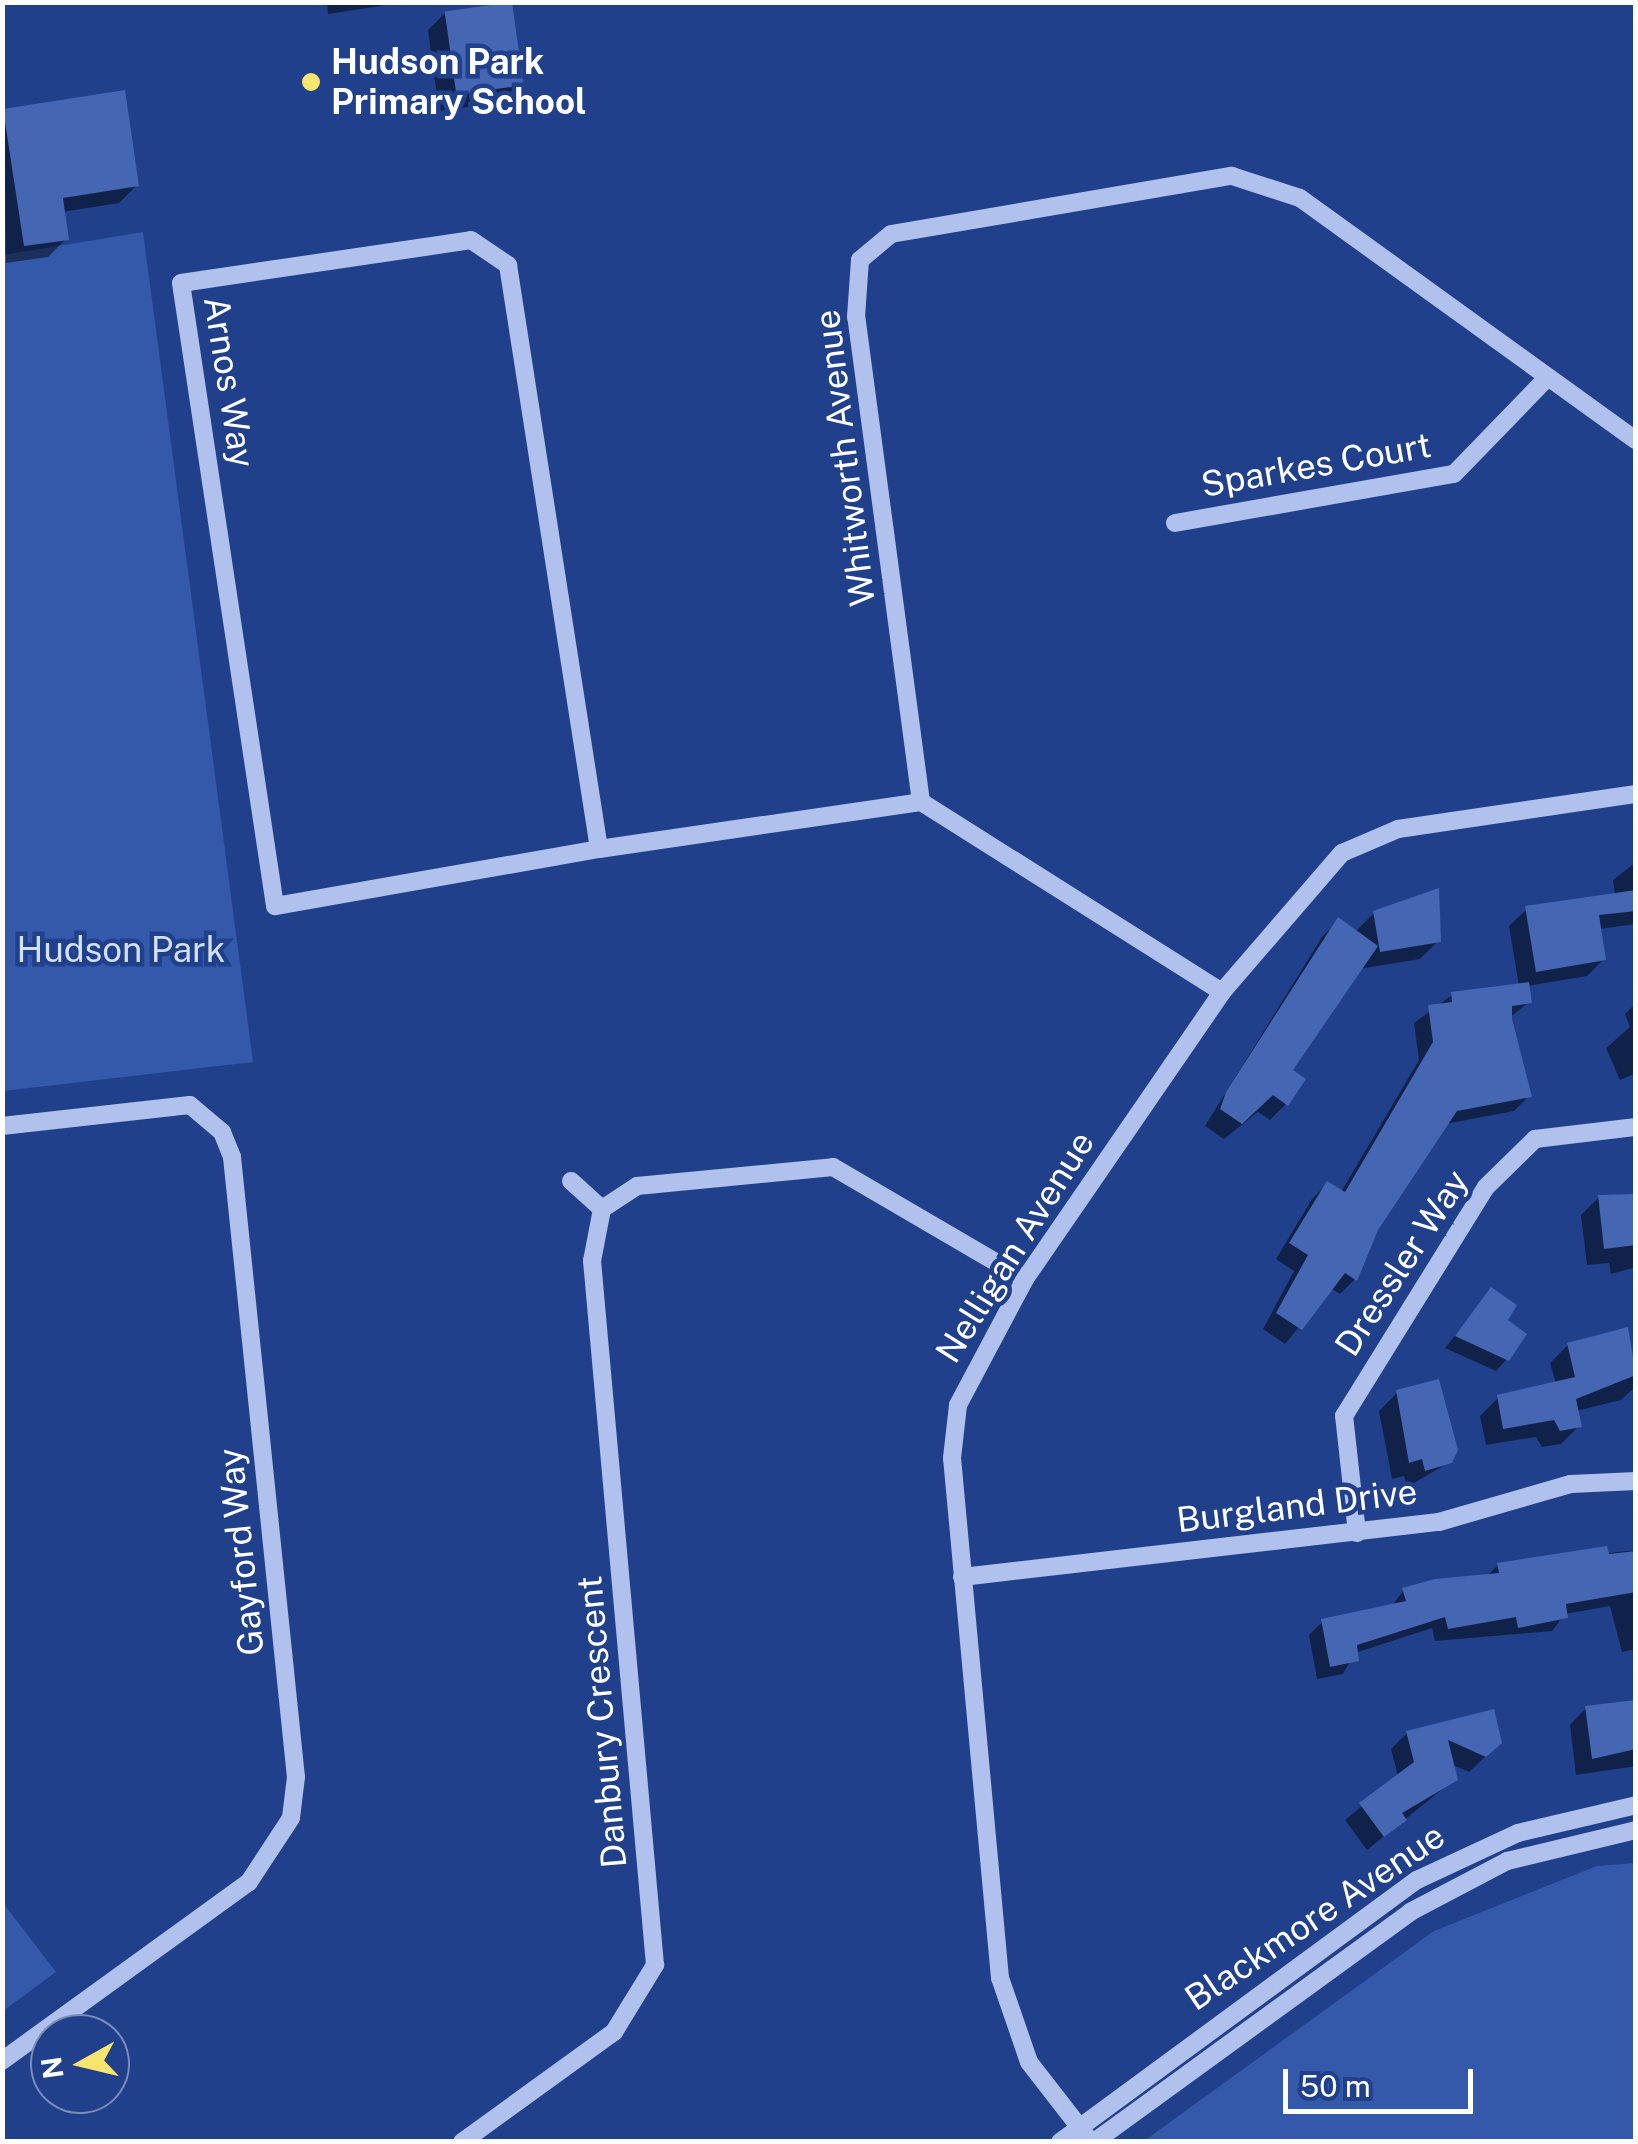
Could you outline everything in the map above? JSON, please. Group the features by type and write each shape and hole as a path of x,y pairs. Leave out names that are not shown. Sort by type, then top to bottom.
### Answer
{"street":[{"name":"Whitworth Avenue","path":"921,802 856,317 860,260 891,234 1232,176 1300,198 1636,440"},
{"name":"Arnos Way","path":"600,849 508,265 471,240 181,283 274,906 600,849 921,802"},
{"name":"Sparkes Court","path":"1174,523 1454,474 1548,377"},
{"name":"Nelligan Avenue","path":"1089,2137 1029,2062 1000,1978 952,1458 958,1405 1025,1280 1222,992 1342,853 1398,830 1636,794"},
{"path":"921,802 1222,992"},
{"name":"Gayford Way","path":"2,1126 190,1105 222,1132 232,1158 296,1777 291,1818 250,1882 2,2060"},
{"name":"Dressler Way","path":"1357,1534 1344,1416 1486,1186 1535,1139 1636,1127"},
{"path":"571,1181 602,1209 638,1186 832,1167 1025,1280"},
{"name":"Danbury Crescent","path":"462,2142 614,2032 655,1965 592,1261 602,1209"},
{"name":"Burgland Drive","path":"962,1576 1357,1534 1439,1522 1571,1484 1636,1481"},
{"name":"Blackmore Avenue","path":"1089,2137 1418,1880 1518,1833 1636,1805"},
{"name":"Blackmore Avenue","path":"1060,2142 1089,2137 1410,1912 1508,1861 1636,1830"}],"green space":[{"name":"Hudson Park","path":"143,232 253,1062 3,1091 3,255"},
{"path":"1635,1863 1635,2141 1144,2141 1434,1931 1597,1866"},
{"path":"3,1903 56,1972 3,2011"}],"building":[{"path":"512,2 524,85 456,95 445,11"},
{"path":"125,90 139,186 63,198 69,240 24,246 3,109"},
{"path":"1439,888 1441,942 1380,952 1373,911"},
{"path":"1636,890 1636,911 1599,915 1606,960 1536,972 1525,906"},
{"path":"1338,917 1378,946 1293,1070 1306,1079 1288,1106 1273,1095 1242,1124 1220,1109 1226,1092"},
{"path":"1529,982 1532,1003 1512,1006 1512,1019 1532,1097 1457,1111 1378,1230 1357,1281 1345,1273 1302,1330 1276,1313 1308,1255 1289,1243 1327,1181 1345,1192 1433,1042 1428,1005 1452,1002 1451,992"},
{"path":"1636,1194 1636,1245 1604,1249 1598,1195"},
{"path":"1491,1287 1517,1305 1508,1320 1527,1334 1509,1361 1455,1336"},
{"path":"1628,1327 1636,1375 1576,1399 1582,1427 1560,1431 1554,1420 1503,1429 1497,1395 1575,1377 1567,1343"},
{"path":"1439,1379 1458,1450 1452,1463 1425,1471 1422,1459 1409,1463 1396,1390"},
{"path":"1607,1546 1609,1554 1636,1551 1636,1592 1566,1604 1568,1618 1518,1628 1516,1617 1448,1629 1445,1617 1357,1645 1359,1661 1330,1667 1321,1619 1406,1601 1402,1588 1435,1579 1499,1573 1497,1563"},
{"path":"1636,1700 1636,1749 1592,1759 1585,1706"},
{"path":"1494,1709 1502,1743 1486,1757 1448,1740 1458,1780 1402,1813 1407,1820 1384,1837 1359,1803 1414,1762 1406,1731"}],"place":[{"name":"Hudson Park Primary School","path":"311,82"}]}
